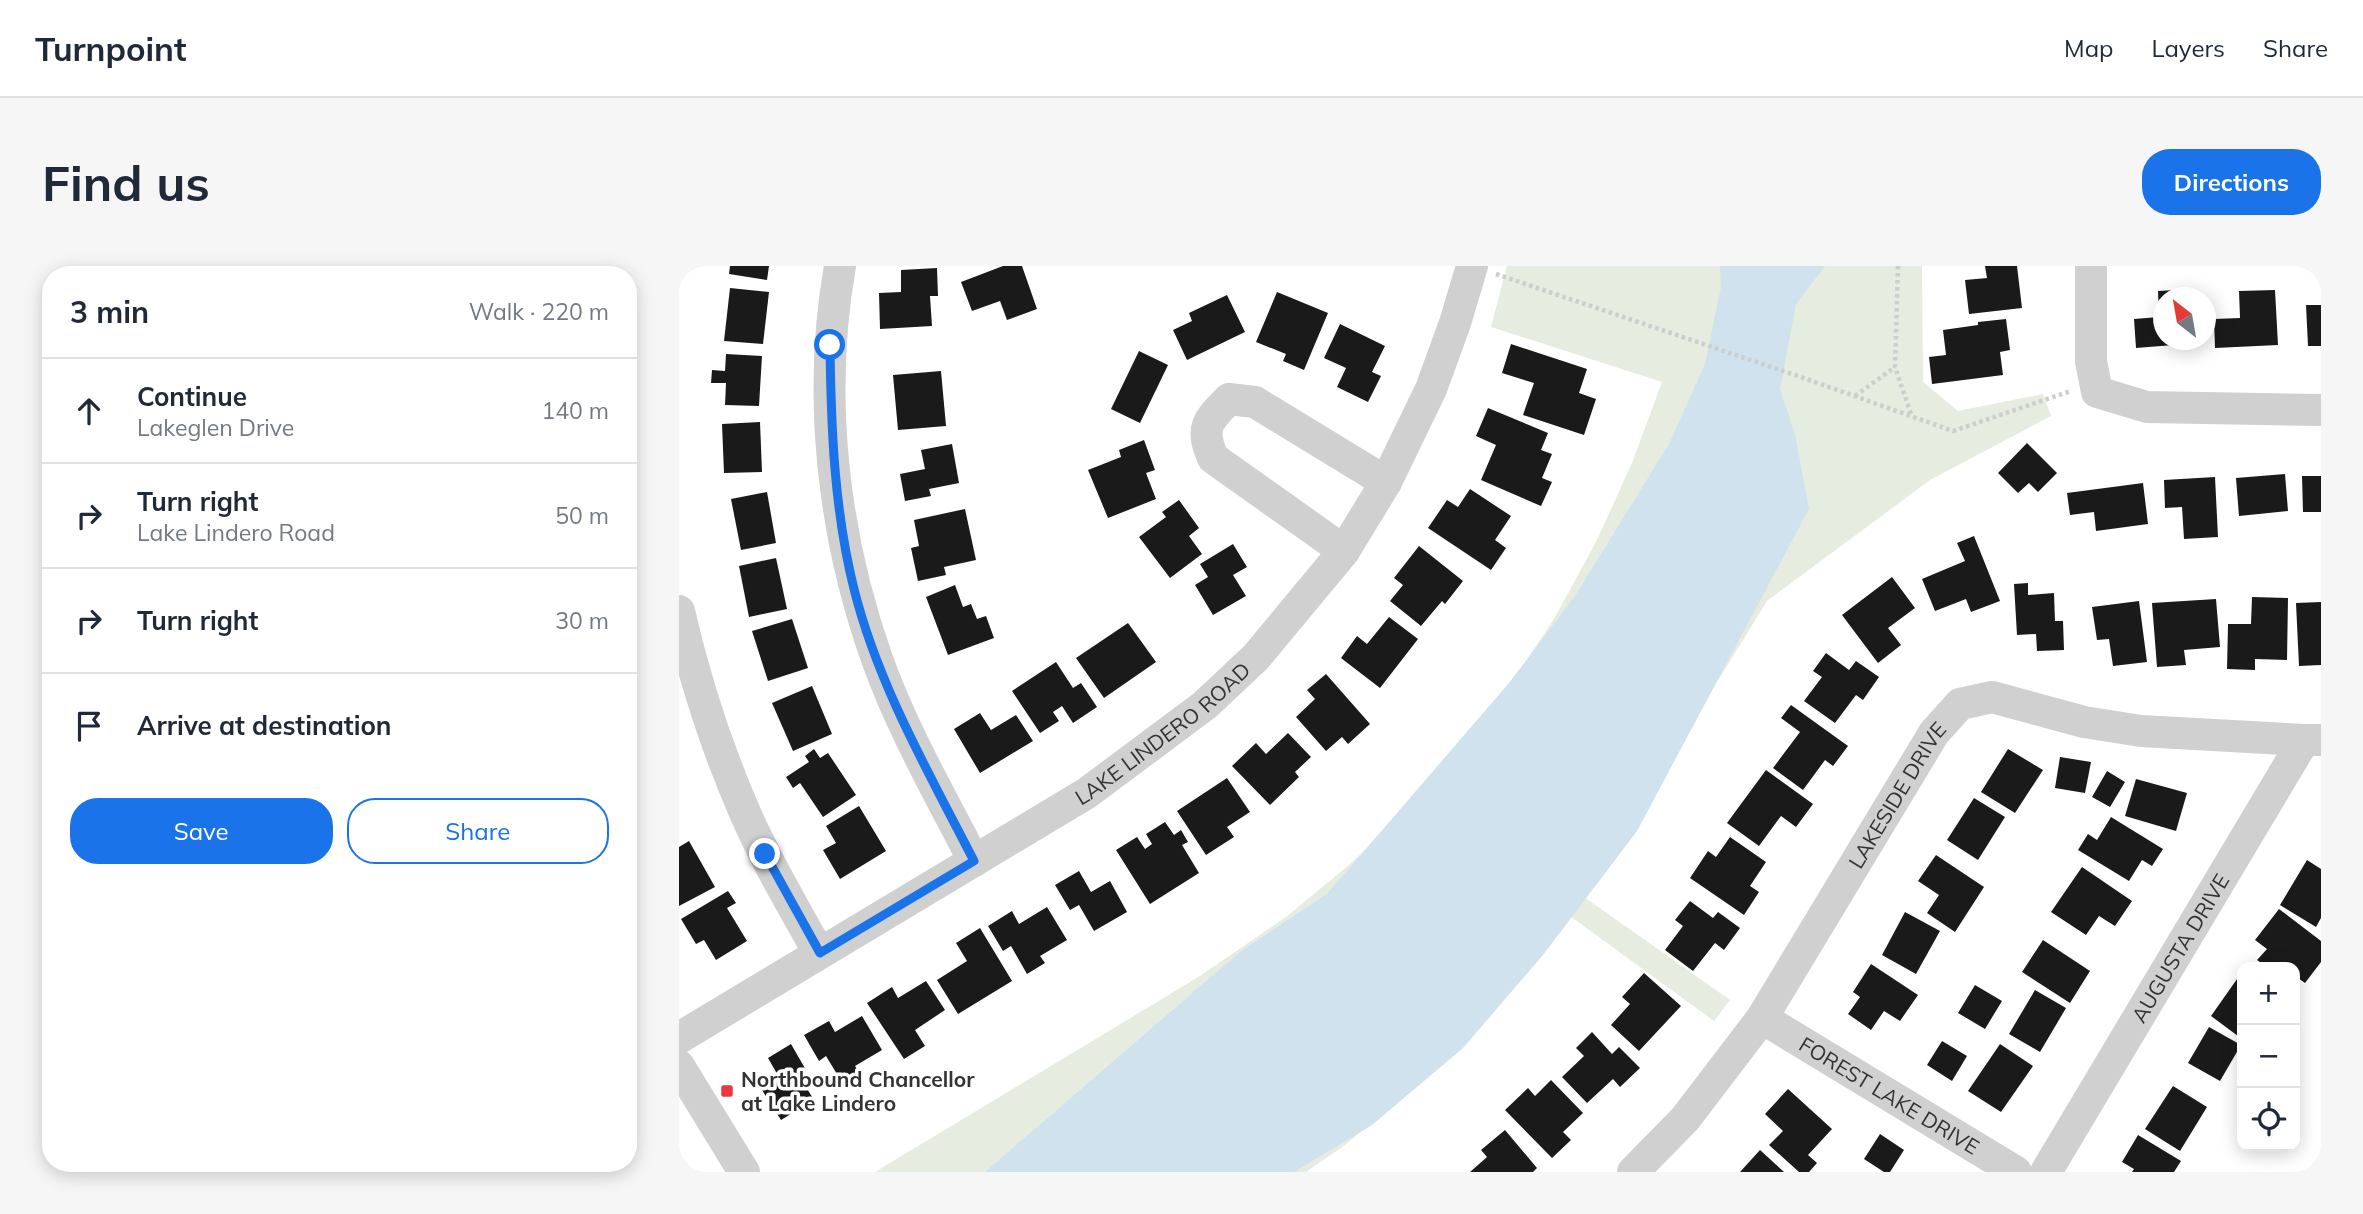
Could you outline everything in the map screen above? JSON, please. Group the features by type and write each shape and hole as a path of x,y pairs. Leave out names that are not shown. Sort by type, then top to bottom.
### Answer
{"street":[{"path":"840,266 830,345 831,425 838,505 854,590 877,661 902,719 974,861"},
{"name":"LAKE LINDERO ROAD","path":"679,1038 1087,793 1205,705 1256,657 1344,551 1386,482 1431,389 1472,266"},
{"path":"2091,266 2091,361 2097,392 2147,407 2321,410"},
{"path":"1344,551 1213,458 1205,439 1209,419 1229,399 1255,402 1386,482"},
{"path":"679,611 713,731 746,815 820,953"},
{"name":"LAKESIDE DRIVE","path":"1633,1172 1685,1119 1762,1018 1934,733 1960,704 1992,697 2084,722 2141,731 2313,740"},
{"name":"AUGUSTA DRIVE","path":"2046,1172 2313,740"},
{"name":"FOREST LAKE DRIVE","path":"1762,1018 2016,1172"},
{"path":"679,1066 744,1172"}],"path":[{"path":"1472,266 1953,431 2095,383"},
{"path":"1898,266 1895,367 1911,415"},
{"path":"1855,396 1895,367"}],"shaded area":[{"path":"1507,266 1922,266 1923,382 1958,411 2043,394 2051,416 1930,480 1767,601 1584,897 1730,1000 1714,1021 1570,916 1407,1094 1345,1145 1306,1172 875,1172 1200,976 1286,917 1349,865 1405,811 1506,691 1554,619 1596,542 1632,463 1662,382 1491,327"}],"water":[{"path":"1720,266 1825,266 1796,304 1780,389 1795,434 1809,509 1637,831 1543,955 1463,1048 1372,1125 1294,1172 985,1172 1240,952 1328,893 1509,683 1575,596 1669,444 1705,364 1721,287"}],"building":[{"path":"730,266 769,266 767,280 729,274"},
{"path":"1003,266 1022,266 1037,309 1007,320 1000,301 972,311 961,282"},
{"path":"1985,266 2017,266 2022,308 1969,314 1965,280 1987,278"},
{"path":"937,268 938,296 930,296 932,326 880,329 879,293 901,292 901,270"},
{"path":"730,288 769,292 763,344 724,341"},
{"path":"2275,290 2278,345 2216,348 2216,319 2240,318 2239,291"},
{"path":"1277,292 1328,313 1304,370 1283,361 1286,354 1256,342"},
{"path":"1227,295 1245,332 1187,360 1173,330 1192,321 1189,313"},
{"path":"2306,305 2321,305 2321,346 2308,346"},
{"path":"2153,317 2153,347 2136,348 2134,319"},
{"path":"2006,319 2010,350 2000,352 2003,375 1932,384 1929,357 1946,355 1943,330"},
{"path":"1340,324 1385,346 1372,372 1381,376 1368,402 1337,387 1346,368 1324,358"},
{"path":"1511,344 1587,369 1579,393 1596,399 1584,435 1523,415 1534,383 1502,373"},
{"path":"1139,351 1168,365 1140,423 1111,409"},
{"path":"726,354 762,356 759,406 725,405 726,383 711,383 712,370 725,371"},
{"path":"941,371 946,426 898,430 893,375"},
{"path":"1488,408 1548,433 1541,450 1552,454 1542,478 1552,482 1541,506 1481,480 1496,445 1476,436"},
{"path":"760,422 762,472 724,473 722,424"},
{"path":"1144,440 1155,470 1146,473 1156,499 1108,518 1088,470 1121,457 1119,450"},
{"path":"2027,443 2057,473 2038,492 2029,483 2018,493 1998,473"},
{"path":"952,444 959,483 929,489 931,496 905,501 900,474 925,469 921,450"},
{"path":"2285,474 2288,511 2239,516 2236,478"},
{"path":"2302,476 2321,476 2321,512 2303,512"},
{"path":"2215,477 2218,537 2184,539 2182,507 2165,508 2164,480"},
{"path":"2143,483 2148,524 2096,531 2094,512 2070,515 2067,493"},
{"path":"1470,489 1511,516 1495,540 1506,548 1491,570 1428,528 1447,500 1458,507"},
{"path":"767,492 776,543 741,550 731,499"},
{"path":"1179,500 1199,528 1189,536 1202,554 1170,578 1139,537 1166,517 1162,512"},
{"path":"965,509 976,560 944,567 946,575 918,581 911,548 919,546 914,520"},
{"path":"1974,536 2000,601 1971,612 1966,599 1935,611 1922,579 1965,561 1957,543"},
{"path":"1233,544 1247,567 1233,575 1246,596 1213,615 1195,585 1208,577 1200,564"},
{"path":"1419,546 1463,581 1445,604 1442,601 1421,626 1390,601 1403,585 1394,578"},
{"path":"776,558 787,609 749,617 739,566"},
{"path":"1892,577 1915,608 1888,628 1901,645 1878,663 1842,615"},
{"path":"2028,583 2028,595 2054,593 2055,621 2063,621 2064,650 2037,651 2036,634 2017,635 2014,584"},
{"path":"955,585 963,607 971,604 977,619 986,616 994,638 948,655 926,597"},
{"path":"2252,597 2288,598 2287,660 2255,659 2255,670 2227,669 2228,624 2251,624"},
{"path":"2216,599 2220,647 2184,650 2186,665 2157,667 2152,603"},
{"path":"2139,601 2147,662 2113,666 2109,639 2097,640 2092,607"},
{"path":"2321,602 2321,665 2299,666 2296,603"},
{"path":"1389,617 1418,639 1380,688 1341,658 1357,636 1367,644"},
{"path":"792,619 808,668 768,681 752,631"},
{"path":"1128,623 1156,662 1104,698 1076,658"},
{"path":"1826,653 1849,670 1856,661 1879,677 1863,700 1856,695 1835,723 1804,701 1822,677 1813,671"},
{"path":"1056,662 1073,688 1081,683 1097,707 1073,723 1062,706 1053,712 1059,721 1040,733 1012,691"},
{"path":"1326,674 1370,724 1348,744 1342,737 1326,751 1296,717 1315,699 1307,690"},
{"path":"812,686 832,734 793,751 772,703"},
{"path":"1791,705 1848,746 1833,766 1825,760 1803,790 1773,768 1800,732 1781,718"},
{"path":"980,713 991,730 1016,715 1033,741 980,773 954,729"},
{"path":"1288,733 1311,757 1295,772 1299,777 1270,805 1232,766 1256,743 1266,754"},
{"path":"814,749 820,758 828,753 856,795 823,817 800,783 793,788 786,777 809,762 805,756"},
{"path":"2008,749 2043,770 2015,813 1981,792"},
{"path":"2060,757 2091,762 2085,793 2055,788"},
{"path":"1766,770 1813,804 1796,827 1781,816 1759,846 1727,823"},
{"path":"2107,771 2125,782 2110,807 2092,797"},
{"path":"1227,778 1250,812 1227,827 1234,837 1206,855 1177,811"},
{"path":"2136,779 2187,793 2176,831 2125,816"},
{"path":"1974,798 2005,817 1978,860 1947,840"},
{"path":"859,806 886,851 840,879 823,850 836,843 826,826"},
{"path":"2111,817 2163,849 2152,866 2142,860 2129,881 2078,850 2088,834 2097,840"},
{"path":"1165,822 1174,835 1181,830 1188,842 1182,845 1199,873 1150,904 1116,850 1137,837 1145,849 1152,844 1146,834"},
{"path":"1730,837 1766,862 1750,886 1759,892 1744,915 1690,878 1708,851 1716,857"},
{"path":"689,841 715,887 679,906 679,847"},
{"path":"1936,855 1984,887 1955,932 1927,913 1939,895 1918,881"},
{"path":"2307,860 2321,869 2321,918 2316,927 2280,905"},
{"path":"2082,867 2132,901 2115,926 2099,916 2086,935 2051,912"},
{"path":"1079,871 1091,892 1110,881 1127,912 1094,931 1079,905 1070,910 1055,885"},
{"path":"728,891 736,903 727,908 747,941 716,960 704,940 696,944 681,919"},
{"path":"1690,901 1713,918 1718,912 1740,928 1724,950 1715,943 1693,971 1665,950 1683,926 1675,920"},
{"path":"1047,907 1067,940 1040,956 1045,963 1027,974 1011,946 1003,951 988,926 1012,911 1019,924"},
{"path":"2279,909 2321,941 2321,962 2305,983 2300,980 2300,962 2257,960 2267,949 2255,940"},
{"path":"1905,912 1940,931 1916,974 1882,955"},
{"path":"980,928 1012,981 958,1014 937,980 967,961 956,943"},
{"path":"2043,940 2090,971 2070,1003 2022,972"},
{"path":"1871,964 1918,995 1900,1021 1884,1011 1871,1030 1848,1014 1860,997 1853,992"},
{"path":"1644,973 1681,1006 1639,1051 1611,1025 1630,1004 1622,997"},
{"path":"2237,979 2237,1035 2211,1016"},
{"path":"926,981 945,1010 915,1030 925,1046 904,1059 867,1003 892,987 898,998"},
{"path":"1975,985 2002,1001 1985,1029 1958,1013"},
{"path":"2035,990 2066,1008 2040,1052 2009,1034"},
{"path":"862,1016 882,1050 855,1066 860,1073 843,1084 826,1056 819,1061 804,1035 829,1021 835,1032"},
{"path":"2209,1027 2237,1043 2237,1052 2220,1081 2188,1063"},
{"path":"1592,1032 1612,1054 1619,1047 1640,1068 1620,1087 1613,1079 1587,1103 1562,1077 1584,1056 1576,1048"},
{"path":"1942,1041 1967,1056 1952,1081 1927,1065"},
{"path":"791,1044 806,1070 798,1074 814,1100 781,1120 762,1090 780,1079 768,1058"},
{"path":"2000,1044 2033,1066 2001,1112 1968,1091"},
{"path":"1551,1080 1583,1113 1563,1132 1571,1140 1552,1158 1505,1110 1528,1088 1535,1096"},
{"path":"2173,1086 2207,1107 2180,1151 2145,1129"},
{"path":"1788,1089 1832,1129 1808,1155 1817,1163 1809,1172 1799,1172 1769,1145 1783,1131 1765,1114"},
{"path":"1505,1130 1537,1168 1533,1172 1470,1172 1487,1157 1481,1150"},
{"path":"1880,1134 1904,1150 1890,1172 1884,1172 1864,1159"},
{"path":"2138,1135 2181,1161 2174,1172 2132,1172 2134,1169 2122,1162"},
{"path":"1760,1150 1784,1172 1740,1172"}],"place":[{"name":"Northbound Chancellor at Lake Lindero","path":"727,1091"}],"route":[{"path":"765,854 820,953 974,861 902,719 877,661 854,590 838,505 831,425 830,345"}]}
